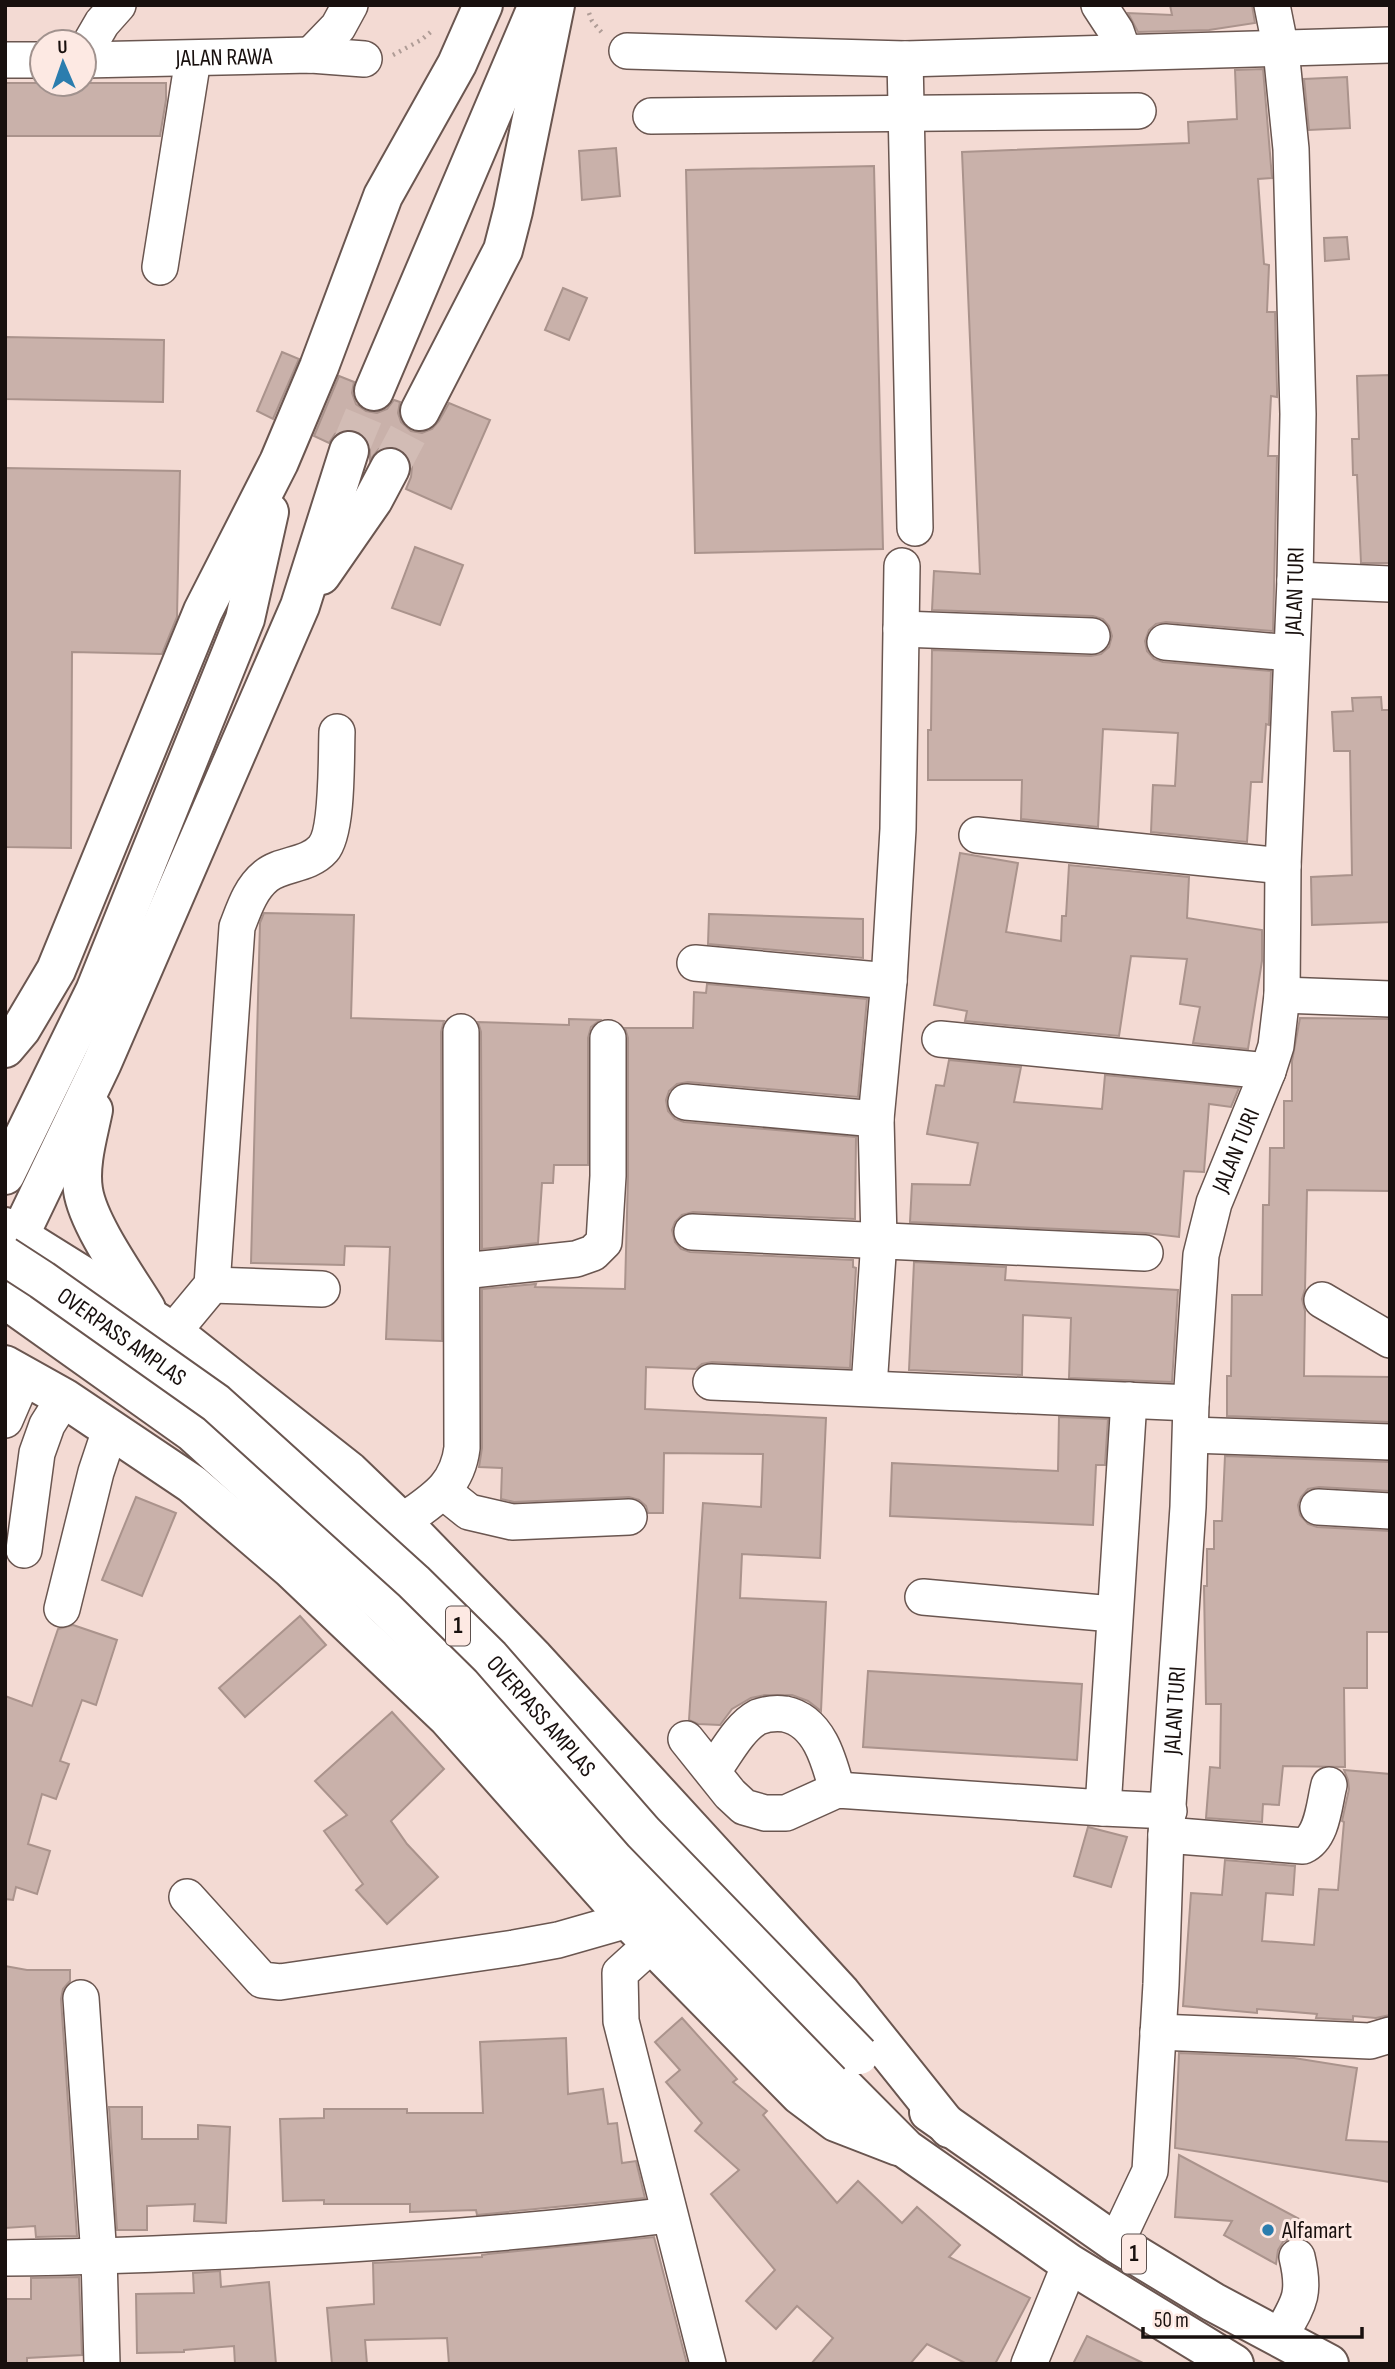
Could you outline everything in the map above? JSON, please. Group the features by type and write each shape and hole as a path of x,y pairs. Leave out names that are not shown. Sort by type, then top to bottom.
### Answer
{"highway":[{"path":"5,1048 22,1028 56,970 203,611 279,462 319,367 383,196 457,64 483,5"},
{"path":"374,391 538,5"},
{"path":"420,411 503,250 555,5"},
{"path":"349,451 300,606 102,1063 8,1246 161,1323 349,1471 534,1658 841,1993 949,2128"},
{"path":"5,1175 95,991 245,619 279,462"},
{"path":"300,606 373,500 390,468"},
{"path":"5,1114 17,1106 95,991"},
{"path":"102,1063 84,1154 83,1190 97,1228 161,1323"},
{"name":"OVERPASS AMPLAS","path":"8,1246 42,1280 216,1404 414,1582 490,1657 847,2067 906,2149"},
{"name":"OVERPASS AMPLAS","path":"5,1299 192,1432 388,1609 462,1682 615,1856 847,2067 949,2128"},
{"path":"15,1370 64,1398 192,1484 290,1568 448,1718 640,1932 800,2095 836,2122 906,2149"},
{"name":"1","path":"949,2128 1116,2243 1213,2302 1329,2364"},
{"name":"1","path":"906,2149 1070,2264 1188,2335 1220,2360"}],"street":[{"path":"98,30 118,5"},
{"path":"311,55 338,27 350,5"},
{"path":"1100,5 1116,31 1124,51"},
{"name":"JALAN TURI","path":"1116,2243 1150,2171 1167,1823 1201,1255 1214,1203 1276,1046 1282,995 1283,866 1295,580 1298,414 1292,149 1281,50 1272,5"},
{"path":"627,51 905,59 1124,51 1390,46"},
{"name":"JALAN RAWA","path":"98,60 311,55 364,59"},
{"path":"160,267 193,59"},
{"path":"905,59 915,528"},
{"path":"5,60 28,60"},
{"path":"651,116 1138,111"},
{"path":"869,1387 879,1240 876,1119 889,981 898,829 902,566"},
{"path":"1295,580 1390,584"},
{"path":"901,629 1092,636"},
{"path":"1166,642 1291,653"},
{"path":"212,1285 237,927 248,897 267,875 313,858 324,847 330,833 333,809 337,732"},
{"path":"978,835 1283,866"},
{"path":"695,963 889,981"},
{"path":"1282,995 1390,999"},
{"path":"402,1522 444,1492 460,1465 463,1271 461,1032"},
{"path":"463,1271 576,1259 593,1253 604,1242 608,1176 608,1038"},
{"path":"940,1039 1268,1071"},
{"path":"686,1102 876,1119"},
{"path":"692,1232 1145,1253"},
{"path":"161,1323 212,1285 322,1289"},
{"path":"1322,1300 1390,1340"},
{"path":"5,1420 15,1370"},
{"path":"711,1382 1129,1400 1191,1419 1390,1442"},
{"path":"24,1550 37,1453 47,1425 64,1398"},
{"path":"1103,1808 1113,1614 1129,1400"},
{"path":"62,1609 96,1472 110,1430"},
{"path":"444,1492 468,1511 512,1522 629,1517"},
{"path":"1318,1507 1390,1511"},
{"path":"923,1597 1113,1614"},
{"path":"713,1771 744,1730 758,1717 776,1713 796,1717 812,1730 823,1746 836,1790"},
{"path":"686,1739 730,1794 744,1807 765,1813 786,1813 836,1790 1103,1808 1167,1823 1303,1846 1311,1842 1316,1834 1329,1785"},
{"path":"187,1897 261,1980 280,1982 558,1940 640,1932"},
{"path":"640,1932 620,1973 621,2021 708,2364"},
{"path":"81,1998 99,2258 102,2364"},
{"path":"1158,2032 1370,2040 1390,2035"},
{"path":"5,2258 99,2258 430,2240 554,2230 669,2215"},
{"path":"1280,2336 1300,2301 1297,2257"},
{"path":"1029,2364 1070,2264"}],"path":[{"path":"364,59 392,55 421,40 437,27"}],"building":[{"path":"1170,5 1252,5 1255,23 1209,30 1138,32 1128,13 1172,15"},
{"path":"1263,69 1272,178 1258,179 1264,264 1269,265 1267,312 1275,312 1277,389 1277,397 1271,396 1268,456 1277,456 1273,631 1166,622 1156,624 1149,630 1145,641 1147,651 1154,659 1163,662 1271,671 1269,725 1266,724 1262,782 1251,782 1247,842 1151,832 1153,785 1175,786 1178,733 1103,729 1098,827 1021,819 1022,780 928,780 932,650 1091,656 1101,654 1109,647 1112,636 1103,619 1093,616 932,610 934,571 980,574 962,152 1189,143 1188,122 1237,119 1235,70"},
{"path":"1347,77 1350,128 1309,130 1304,79"},
{"path":"5,83 28,83 28,98 98,98 98,83 166,83 160,136 5,136"},
{"path":"616,148 620,196 582,200 579,151"},
{"path":"874,166 883,549 695,553 686,170"},
{"path":"1347,237 1349,259 1325,261 1324,238"},
{"path":"563,288 587,298 569,340 545,330"},
{"path":"5,337 164,340 163,402 5,399"},
{"path":"282,352 299,359 273,419 257,411"},
{"path":"1390,375 1390,563 1361,563 1357,475 1353,475 1352,439 1359,439 1357,376"},
{"path":"339,376 354,382 352,393 356,404 366,411 377,413 387,409 394,400 400,402 398,413 401,422 411,431 422,433 432,429 449,403 490,420 451,509 406,489 412,467 408,456 400,448 390,446 379,449 370,460 370,446 365,436 356,430 344,430 335,434 329,443 314,436"},
{"path":"5,468 180,471 177,617 162,654 72,652 71,848 5,847"},
{"path":"415,547 463,565 440,625 392,608"},
{"path":"1381,697 1382,710 1390,710 1390,922 1312,925 1311,877 1352,875 1350,751 1334,751 1332,712 1353,711 1352,698"},
{"path":"960,853 1018,863 1006,932 1061,941 1062,916 1066,916 1069,865 1189,877 1187,918 1262,930 1262,961 1248,1049 1193,1043 1200,1007 1180,1004 1187,959 1131,956 1119,1036 965,1021 967,1011 934,1005"},
{"path":"264,913 354,915 351,1018 444,1021 441,1032 442,1341 386,1339 390,1247 345,1246 344,1265 251,1263 260,923"},
{"path":"709,914 863,919 863,958 708,944"},
{"path":"707,984 867,999 858,1097 688,1082 677,1084 669,1091 666,1100 668,1111 675,1119 684,1122 856,1137 855,1219 693,1212 682,1215 672,1230 675,1242 681,1249 690,1252 853,1260 853,1267 856,1268 850,1368 712,1362 702,1364 696,1369 646,1367 645,1409 826,1418 820,1558 742,1554 740,1598 826,1602 821,1711 808,1701 792,1695 765,1695 751,1698 732,1709 720,1725 698,1724 689,1720 703,1503 761,1507 763,1454 664,1453 663,1513 648,1513 646,1506 639,1500 629,1497 514,1502 501,1499 502,1468 479,1467 482,1448 482,1289 536,1284 535,1287 625,1289 628,1038 625,1028 693,1028 694,992 706,993"},
{"path":"1300,1018 1390,1019 1390,1191 1307,1190 1305,1289 1302,1299 1305,1311 1304,1376 1390,1377 1390,1422 1227,1416 1227,1376 1231,1376 1232,1295 1262,1295 1263,1205 1269,1205 1270,1148 1284,1148 1284,1101 1292,1101 1292,1061"},
{"path":"569,1019 600,1020 591,1027 588,1038 588,1165 554,1165 553,1183 542,1183 538,1243 482,1249 481,1032 478,1022 569,1025"},
{"path":"949,1060 1021,1067 1014,1102 1102,1109 1105,1075 1239,1088 1231,1107 1209,1104 1204,1172 1184,1171 1179,1237 1146,1233 910,1222 912,1184 970,1185 978,1143 927,1134 936,1085 944,1086"},
{"path":"914,1262 1006,1267 1005,1280 1178,1290 1172,1382 1069,1378 1071,1318 1023,1315 1022,1375 909,1370"},
{"path":"1059,1417 1108,1419 1105,1465 1096,1465 1093,1525 890,1516 892,1463 1058,1471"},
{"path":"1225,1456 1390,1462 1390,1491 1319,1487 1308,1489 1298,1505 1300,1515 1308,1524 1317,1527 1390,1531 1390,1632 1367,1632 1367,1688 1344,1688 1345,1767 1283,1766 1279,1805 1263,1804 1262,1822 1206,1818 1210,1767 1220,1768 1221,1704 1206,1704 1204,1586 1207,1586 1207,1549 1214,1549 1214,1521 1222,1521"},
{"path":"136,1497 176,1513 142,1596 102,1580"},
{"path":"300,1616 326,1645 245,1717 219,1688"},
{"path":"73,1625 117,1640 96,1705 82,1700 60,1761 69,1764 56,1799 42,1794 28,1844 50,1851 37,1894 16,1887 13,1900 5,1899 5,1696 32,1706 58,1629"},
{"path":"868,1671 1082,1684 1077,1760 863,1747"},
{"path":"392,1712 444,1769 391,1821 407,1844 438,1877 387,1924 356,1890 363,1884 324,1831 347,1815 315,1781"},
{"path":"1344,1770 1390,1774 1390,2015 1376,2018 1353,2016 1353,2020 1316,2018 1317,2014 1257,2009 1257,2013 1183,2006 1191,1893 1222,1895 1225,1860 1295,1866 1293,1895 1266,1893 1262,1941 1314,1945 1319,1889 1338,1890 1342,1821 1349,1789"},
{"path":"1088,1827 1127,1837 1111,1887 1074,1876"},
{"path":"5,1966 27,1970 70,1970 70,1981 63,1989 61,1999 77,2236 36,2237 35,2226 5,2228"},
{"path":"682,2018 737,2079 733,2082 767,2111 763,2115 837,2203 858,2181 902,2223 917,2207 960,2245 949,2257 1030,2298 995,2364 967,2364 927,2344 910,2364 811,2364 833,2338 797,2306 776,2329 746,2301 775,2270 711,2194 739,2170 695,2131 702,2123 666,2082 680,2070 655,2042"},
{"path":"566,2038 568,2094 603,2089 608,2124 617,2123 622,2163 636,2161 645,2198 477,2215 476,2210 410,2212 410,2204 283,2201 280,2119 324,2118 324,2109 483,2113 480,2042"},
{"path":"1179,2053 1294,2058 1357,2068 1346,2140 1390,2142 1390,2182 1175,2148"},
{"path":"109,2107 142,2107 142,2139 198,2139 198,2125 230,2127 226,2223 194,2221 195,2204 147,2206 147,2230 117,2230"},
{"path":"1179,2155 1301,2220 1290,2238 1283,2242 1278,2250 1276,2264 1224,2235 1232,2221 1175,2217"},
{"path":"654,2237 687,2364 449,2364 447,2338 365,2340 367,2364 332,2364 327,2308 374,2304 373,2263 482,2257 488,2254"},
{"path":"220,2271 221,2287 269,2282 276,2364 235,2364 234,2346 184,2352 137,2353 136,2294 194,2293 193,2273"},
{"path":"79,2277 82,2355 27,2358 27,2364 5,2364 5,2299 31,2299 31,2278"},
{"path":"1087,2336 1145,2364 1073,2364"}],"tunnel":[{"path":"349,451 374,391"},
{"path":"390,468 420,411"}],"place":[{"name":"Alfamart","path":"1268,2230"}]}
